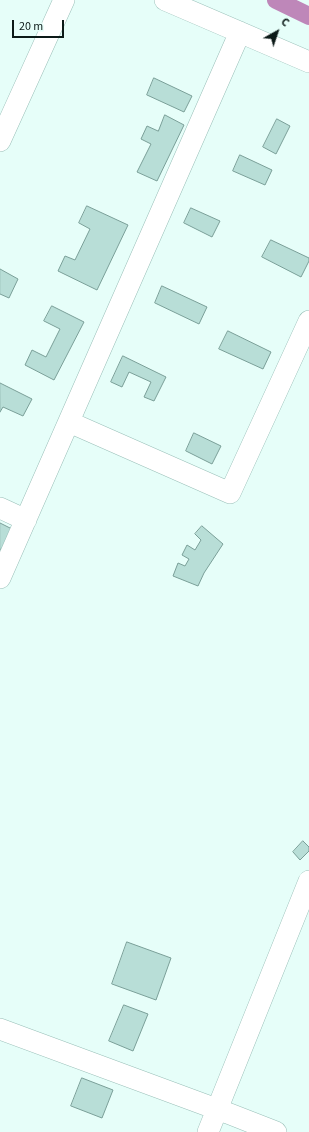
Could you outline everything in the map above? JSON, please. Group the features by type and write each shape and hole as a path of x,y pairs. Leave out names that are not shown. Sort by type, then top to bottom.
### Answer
{"street":[{"path":"0,141 64,0"},
{"path":"165,0 309,62"},
{"path":"0,578 240,32"},
{"path":"69,422 230,494 309,321"},
{"path":"0,508 26,520"},
{"path":"208,1132 309,881"},
{"path":"0,1029 276,1132"}],"building":[{"path":"154,78 192,96 184,112 147,95"},
{"path":"165,115 184,125 157,181 137,172 151,144 141,139 147,126 158,131"},
{"path":"277,119 290,126 276,154 263,147"},
{"path":"240,155 272,170 265,185 233,171"},
{"path":"87,206 128,225 97,290 58,271 65,256 75,260 90,229 79,223"},
{"path":"191,208 220,221 212,237 184,223"},
{"path":"271,240 309,258 301,277 262,257"},
{"path":"0,269 18,279 9,298 0,294"},
{"path":"162,286 207,307 199,324 155,303"},
{"path":"52,306 84,322 54,380 25,365 32,350 46,357 60,329 44,321"},
{"path":"228,331 271,352 263,369 219,349"},
{"path":"123,356 166,377 154,401 144,397 151,382 129,372 122,387 111,382"},
{"path":"0,383 32,399 23,416 3,407 0,412"},
{"path":"194,433 221,446 212,464 186,451"},
{"path":"0,523 12,529 2,550 0,549"},
{"path":"202,526 223,544 204,573 198,586 173,576 178,563 185,566 189,559 182,555 187,545 195,550 201,540 195,534"},
{"path":"303,841 309,847 309,851 300,860 293,852"},
{"path":"127,942 171,958 156,1000 112,984"},
{"path":"124,1005 148,1014 133,1051 109,1041"},
{"path":"82,1078 113,1090 102,1118 71,1106"}],"waterway":[{"path":"276,0 309,16"}]}
